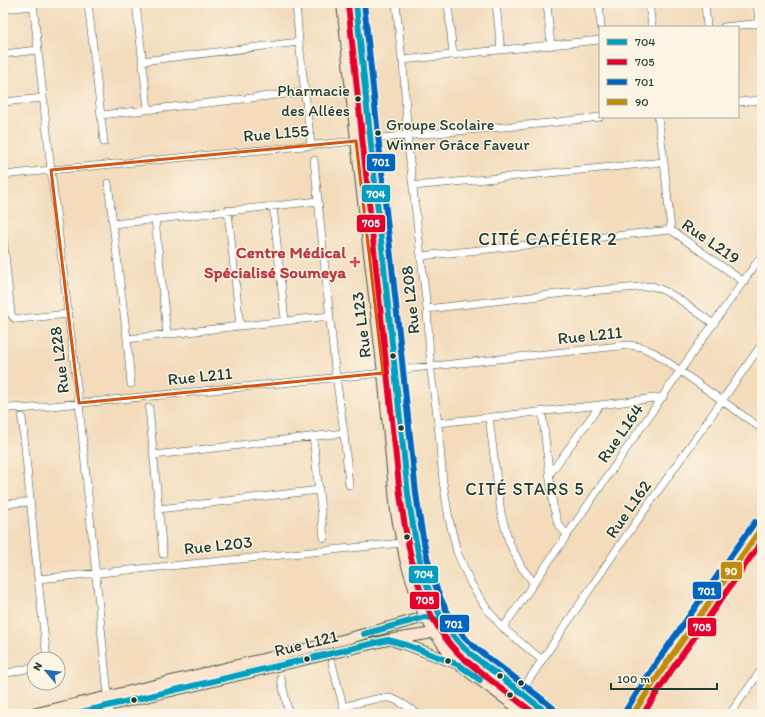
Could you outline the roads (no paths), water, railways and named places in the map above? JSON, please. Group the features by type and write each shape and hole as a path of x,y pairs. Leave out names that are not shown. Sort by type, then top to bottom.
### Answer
{"main road":[{"name":"Rue L123","path":"342,3 356,141 383,373 396,512 405,559 415,592 425,616 434,632 459,664"},
{"name":"Rue L123","path":"356,3 408,494 414,532 426,583 444,623 461,646 548,714"},
{"path":"633,714 666,664 762,527"},
{"path":"425,616 434,617 444,623 434,632"},
{"name":"Rue L121","path":"110,705 425,616"},
{"name":"Rue L121","path":"73,714 388,640 434,632"},
{"path":"388,640 408,645 459,664 526,714"},
{"path":"32,714 110,705"}],"street":[{"path":"88,3 104,142"},
{"path":"136,3 148,109"},
{"path":"296,3 311,145"},
{"name":"Rue L208","path":"396,3 403,60 408,127 406,127 427,309 431,366 449,519 457,552 471,584 487,609 504,628 542,660"},
{"path":"448,3 453,55"},
{"path":"496,3 501,50"},
{"path":"547,3 551,46"},
{"path":"599,3 602,26"},
{"path":"649,3 652,26"},
{"path":"705,3 707,26"},
{"path":"733,26 761,23 757,3"},
{"path":"3,9 33,4"},
{"name":"Rue L228","path":"33,4 79,403 110,705"},
{"path":"402,60 599,40"},
{"path":"142,61 299,42"},
{"path":"3,54 38,50"},
{"path":"101,115 305,92"},
{"path":"3,102 43,98"},
{"path":"739,102 762,100"},
{"name":"Rue L155","path":"3,175 599,117"},
{"path":"658,118 671,230"},
{"path":"314,160 349,485"},
{"path":"413,186 664,162"},
{"path":"108,183 131,384"},
{"path":"113,224 318,201"},
{"path":"273,206 285,321"},
{"path":"228,210 240,326"},
{"path":"155,219 167,334"},
{"name":"Rue L219","path":"421,256 671,230 744,282"},
{"path":"3,235 11,314 14,318 18,319 69,314"},
{"name":"Rue L164","path":"504,628 680,371 762,255"},
{"path":"427,309 565,293 652,286 673,295 714,324"},
{"path":"127,339 330,316"},
{"name":"Rue L162","path":"521,692 616,552 762,344"},
{"name":"Rue L211","path":"395,370 629,346 641,347 656,353 762,429"},
{"name":"Rue L211","path":"3,409 21,411 79,403 383,373"},
{"path":"438,423 600,405 663,396"},
{"path":"550,475 600,405"},
{"path":"149,408 163,554"},
{"path":"21,411 46,651"},
{"path":"542,411 553,505 558,524 567,535"},
{"path":"490,417 500,506 503,520 509,542 522,568 534,583"},
{"path":"154,455 344,433"},
{"path":"313,436 324,538"},
{"path":"159,509 319,490"},
{"path":"3,504 30,502"},
{"name":"Rue L203","path":"38,579 96,572 402,543"},
{"path":"332,663 344,710 378,699 392,698 418,714"},
{"path":"3,674 26,669"},
{"path":"732,714 732,711 762,669"},
{"path":"281,679 289,714"}],"place":[{"name":"Pharmacie des Allées","path":"358,99"},
{"name":"Groupe Scolaire Winner Grâce Faveur","path":"378,133"},
{"name":"Centre Médical Spécialisé Soumeya","path":"355,262"}],"district":[{"name":"CITÉ CAFÉIER 2","path":"548,239"},
{"name":"CITÉ STARS 5","path":"525,489"}]}
